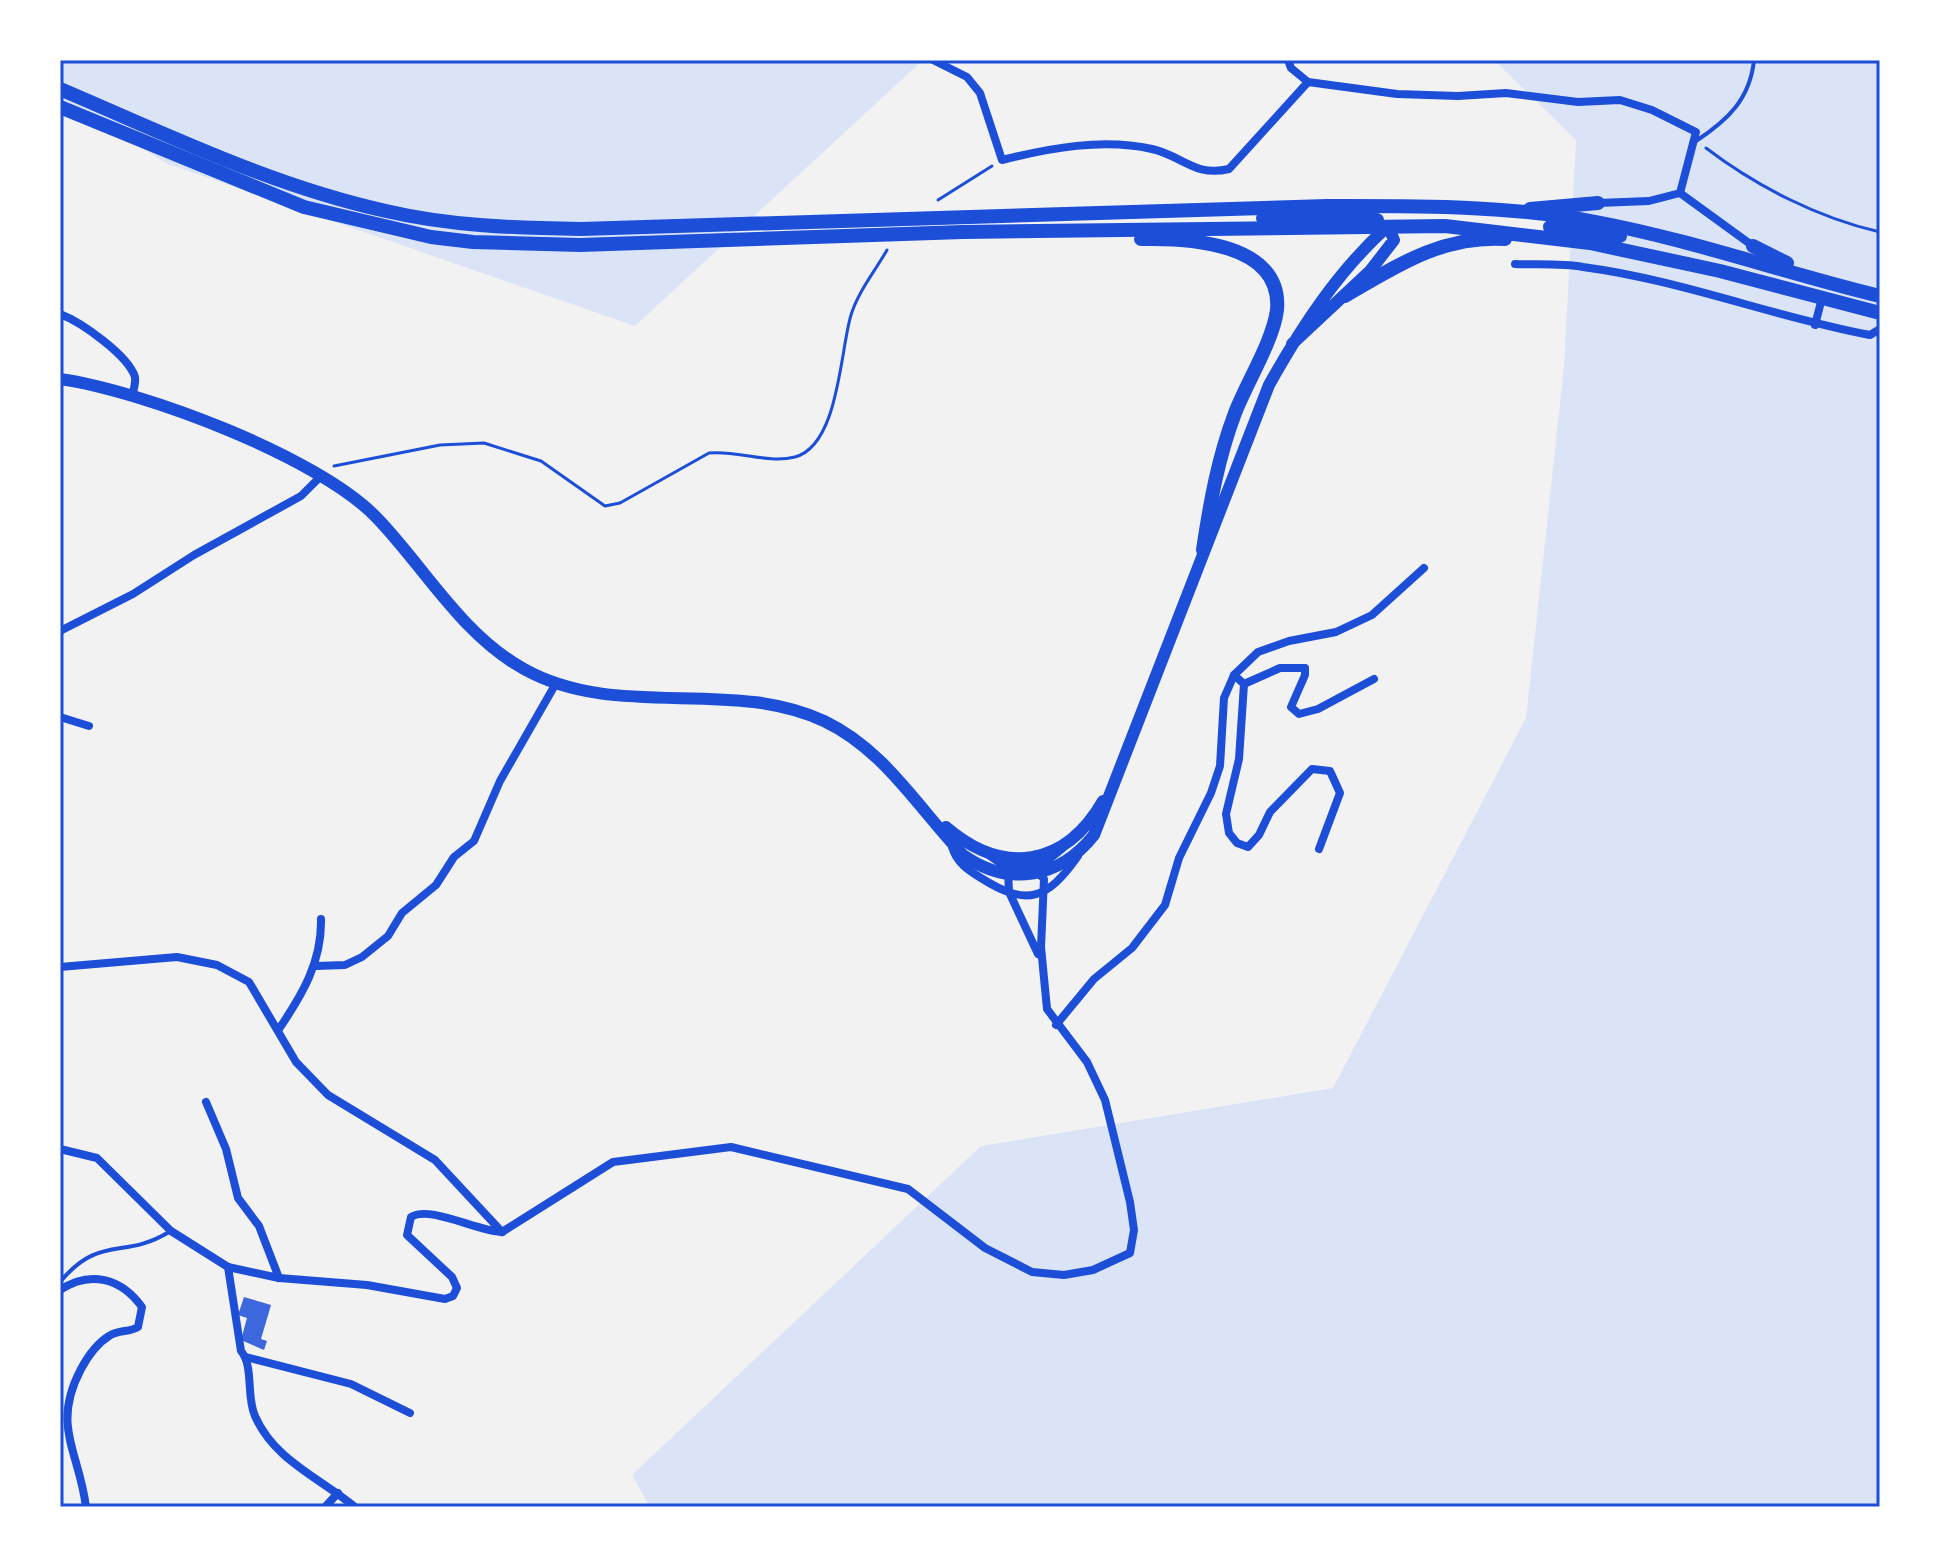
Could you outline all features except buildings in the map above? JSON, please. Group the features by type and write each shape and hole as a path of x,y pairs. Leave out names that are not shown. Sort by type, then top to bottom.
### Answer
{"main road":[{"path":"60,89 237,165 331,197 386,211 467,225 581,229 962,230 1388,226 1503,230 1664,259 1880,313"},
{"path":"60,107 304,207 431,237 520,245 833,235 905,241 962,230 1184,211 1385,206 1522,212 1669,238 1880,296"},
{"path":"1497,220 1549,205 1598,203"},
{"path":"1184,211 1242,218 1358,216 1388,226 1394,240 1390,247 1345,296 1292,344"},
{"path":"925,809 951,843 979,867 1039,872 1066,861 1083,849 1101,822 1246,435 1292,344 1332,287 1388,226 1396,220 1417,216 1497,220 1625,236 1669,238"},
{"path":"962,230 1205,243 1239,252 1264,270 1276,297 1277,310 1223,446 1211,494 1203,550"},
{"path":"1345,296 1410,258 1446,244 1474,239 1557,244 1664,259"},
{"path":"1753,246 1772,258 1813,272 1830,284"},
{"path":"60,379 132,397 276,452 322,475 376,517 457,614 504,656 555,685 594,694 768,704 796,710 826,722 872,753 925,809 958,838 987,854 1003,859 1033,858 1065,844 1091,819 1121,767"}],"street":[{"path":"933,60 967,77 980,93 1002,160 1079,145 1118,146 1153,149 1210,173 1229,169 1308,82"},
{"path":"1288,60 1291,68 1308,82 1397,94 1458,96 1506,93 1578,102 1620,100 1690,126 1696,132 1680,193"},
{"path":"1598,203 1649,201 1680,193"},
{"path":"1680,193 1753,246"},
{"path":"1515,264 1582,266 1690,289 1815,325 1870,335 1880,329"},
{"path":"1815,325 1822,298"},
{"path":"60,314 102,340 131,370 136,381 132,397"},
{"path":"60,631 133,594 194,555 301,496 322,475"},
{"path":"1056,1025 1094,979 1132,948 1165,905 1179,858 1211,793 1220,766 1224,698 1234,675 1258,652 1289,641 1336,632 1372,615 1424,568"},
{"path":"1244,684 1280,668 1305,668 1291,707 1299,714 1318,709 1374,679"},
{"path":"1234,675 1244,684"},
{"path":"1244,684 1239,759 1226,814 1229,833 1237,843 1248,847 1290,788 1312,769 1330,771 1340,793 1319,849"},
{"path":"316,966 345,965 362,957 388,936 402,913 436,885 454,857 474,841 500,781 555,685"},
{"path":"60,717 89,726"},
{"path":"951,843 962,864 1010,895 1023,898 1045,892 1083,849"},
{"path":"987,854 1012,871 1047,861 1065,844"},
{"path":"1012,871 1010,895 1031,934 1042,970"},
{"path":"60,1149 97,1158 171,1231 228,1267 279,1278 367,1285 445,1299 453,1296 457,1288 452,1277 407,1235 411,1217 419,1212 432,1213 481,1231 502,1232 613,1162 731,1147 908,1189 985,1248 1032,1272 1064,1275 1093,1270 1130,1253 1134,1230 1105,1100 1087,1062 1056,1025 1047,1009 1042,970 1041,917 1045,892 1039,872"},
{"path":"279,1029 316,966 321,919"},
{"path":"60,967 177,957 217,965 249,982 296,1062 328,1095 435,1160 502,1232"},
{"path":"206,1102 226,1149 238,1198 259,1226 279,1278"},
{"path":"228,1267 241,1351 246,1357 351,1384 410,1413"},
{"path":"60,1290 73,1281 99,1278 115,1282 133,1294 142,1307 138,1327 108,1336 90,1353 70,1391 66,1411 69,1450 83,1484 86,1507"},
{"path":"246,1357 249,1401 269,1439 292,1463 355,1507"},
{"path":"325,1507 338,1493"}],"lane":[{"path":"1696,141 1720,125 1747,96 1754,60"},
{"path":"60,1282 75,1264 97,1250 154,1241 171,1231"}],"path":[{"path":"1696,141 1734,169 1840,223 1880,232"},
{"path":"935,202 1002,160"},
{"path":"322,475 335,466 440,445 484,443 541,461 605,506 620,503 709,453 725,451 791,458 806,453 824,426 839,382 852,314 889,248"}],"shaded area":[{"path":"60,60 923,60 635,326 168,164 60,99"},
{"path":"1494,60 1880,60 1880,1507 650,1507 632,1475 981,1146 1333,1088 1526,718 1564,366 1576,140"}]}
